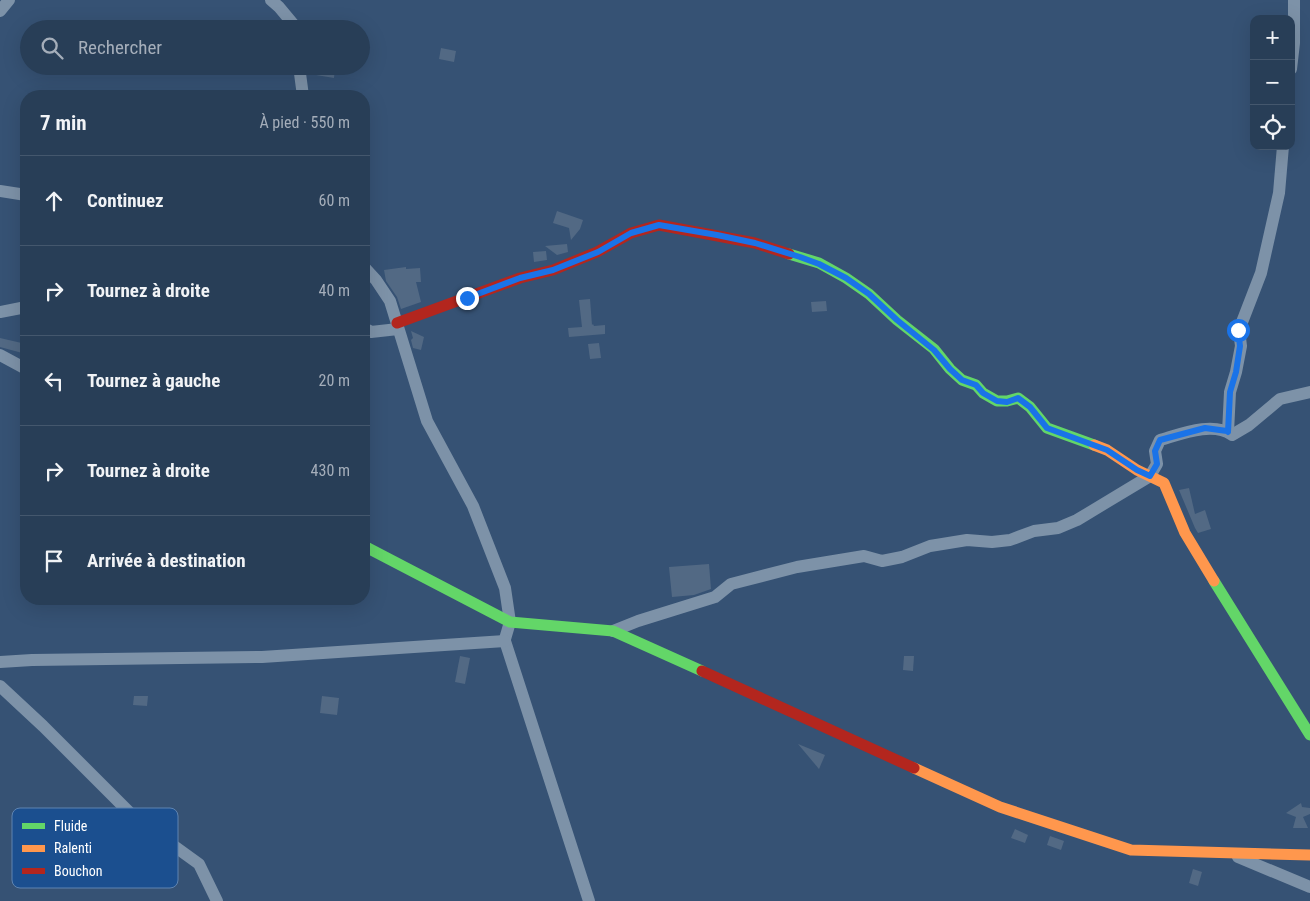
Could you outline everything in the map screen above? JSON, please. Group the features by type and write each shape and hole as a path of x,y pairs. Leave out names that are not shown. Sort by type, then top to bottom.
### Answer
{"street":[{"path":"0,11 9,0"},
{"path":"271,0 290,20"},
{"path":"1292,60 1294,0"},
{"path":"300,75 302,90"},
{"path":"1228,432 1230,392 1236,372 1240,346 1238,330 1261,274 1279,193 1283,150"},
{"path":"0,191 20,193"},
{"path":"370,331 398,326 520,278 553,270 598,252 631,233 659,225 755,243 819,264 846,278 869,294 934,350 962,380 976,385 983,393 997,401 1007,402 1018,398 1030,407 1047,428 1107,450 1137,470 1164,483 1185,533 1310,735"},
{"path":"370,274 390,301 427,421 473,506 505,588 510,622 505,641 589,901"},
{"path":"0,312 20,308"},
{"path":"0,355 20,366"},
{"path":"613,631 638,621 715,597 731,584 797,567 864,556 882,561 902,557 930,546 967,540 992,542 1010,540 1034,531 1058,528 1077,520 1150,476 1157,464 1155,451 1160,440 1205,428 1227,431 1232,434 1249,425 1280,399 1310,392"},
{"path":"370,549 510,622 613,631 1000,807 1131,850 1310,855"},
{"path":"0,662 262,657 505,641"},
{"path":"0,686 125,808"},
{"path":"178,849 198,864 217,901"},
{"path":"1229,853 1310,888"}],"building":[{"path":"441,48 456,51 454,62 439,59"},
{"path":"316,75 334,75 334,78"},
{"path":"557,211 583,220 580,229 571,240 569,228 553,223"},
{"path":"567,244 568,252 557,255 545,246"},
{"path":"546,251 547,260 534,262 533,252"},
{"path":"406,267 406,269 420,268 421,282 416,282 421,302 401,309 397,297 386,281 384,270"},
{"path":"590,299 592,325 605,325 605,334 569,337 568,328 582,327 579,300"},
{"path":"826,301 827,311 812,312 811,302"},
{"path":"411,331 424,337 421,350 413,348"},
{"path":"0,338 20,343 20,352 0,347"},
{"path":"599,343 601,358 590,359 588,344"},
{"path":"1189,488 1195,514 1205,510 1211,529 1198,533 1195,528 1179,490"},
{"path":"709,564 711,589 694,595 672,597 669,567"},
{"path":"460,656 470,658 465,684 455,682"},
{"path":"904,656 914,656 913,671 903,670"},
{"path":"134,696 148,696 147,706 133,705"},
{"path":"322,696 339,698 337,715 320,713"},
{"path":"798,744 825,755 819,769"},
{"path":"1301,803 1302,807 1310,808 1310,814 1303,817 1308,828 1293,828 1296,817 1286,813"},
{"path":"1015,829 1028,835 1025,843 1011,838"},
{"path":"1050,836 1064,841 1061,850 1047,845"},
{"path":"1193,869 1202,872 1198,886 1189,883"}],"traffic: fast":[{"path":"789,254 819,263 869,294 897,320 934,349 950,369 962,380 976,385 983,393 997,401 1018,398 1030,407 1047,428 1094,445"},
{"path":"370,549 510,622 613,631 702,671"},
{"path":"1214,581 1310,735"}],"traffic: slow":[{"path":"1094,445 1107,450 1137,470 1164,483 1185,533 1214,581"},
{"path":"914,768 1000,807 1131,850 1310,855"}],"traffic: jam":[{"path":"397,323 520,278 553,270 597,252 631,233 659,225 755,243 789,254"},
{"path":"702,671 914,768"}],"route":[{"path":"467,298 520,278 553,270 598,252 631,233 659,225 755,243 819,264 846,278 869,294 934,350 962,380 976,385 983,393 997,401 1007,402 1018,398 1030,407 1047,428 1107,450 1137,470 1150,476 1157,464 1155,451 1160,440 1205,428 1228,432 1230,392 1236,372 1240,346 1238,330"}]}
